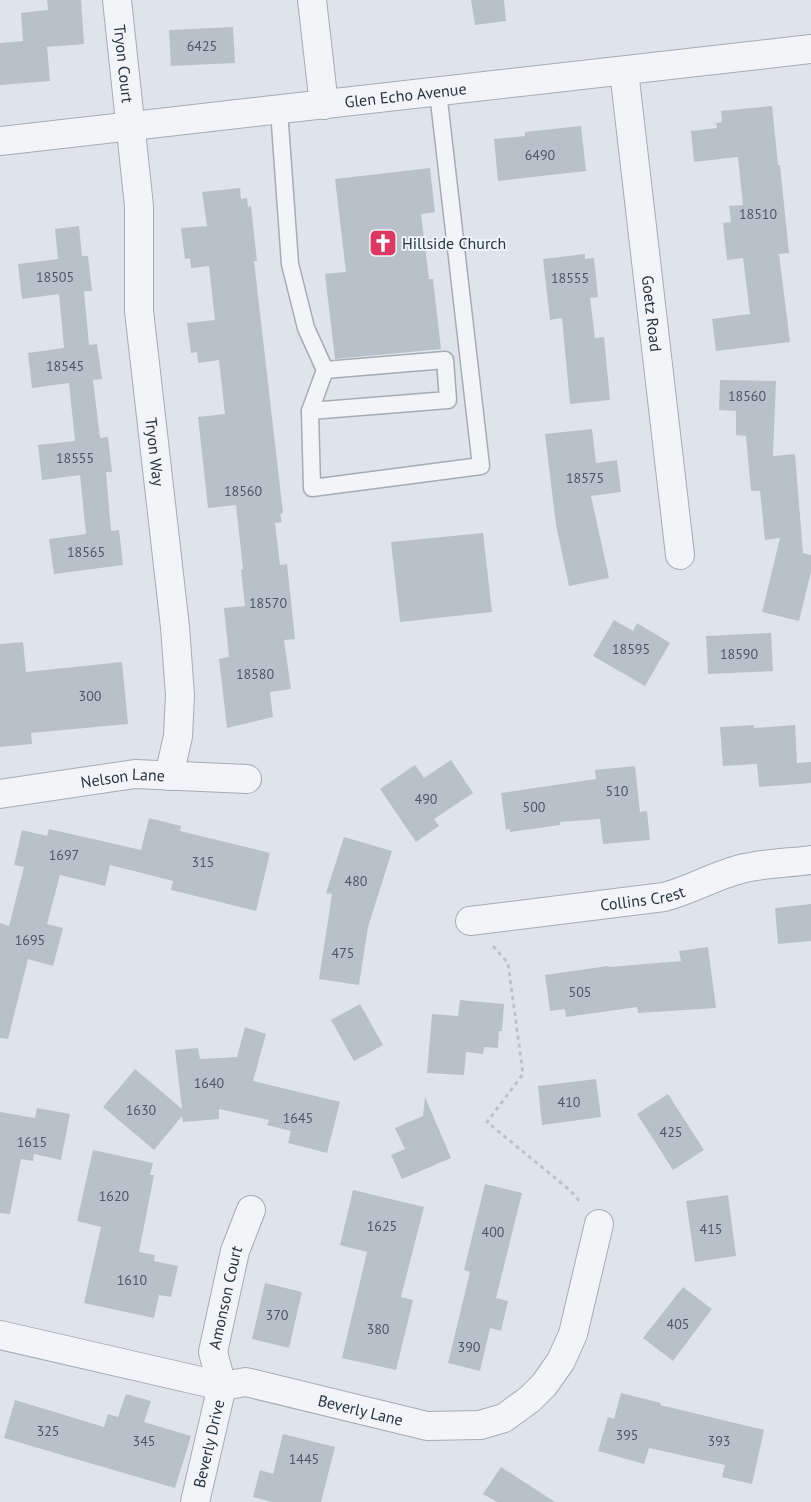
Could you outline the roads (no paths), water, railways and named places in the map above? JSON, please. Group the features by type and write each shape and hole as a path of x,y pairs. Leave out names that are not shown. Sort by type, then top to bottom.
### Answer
{"street":[{"name":"Tryon Court","path":"117,0 132,127"},
{"path":"312,0 324,105"},
{"name":"Glen Echo Avenue","path":"0,141 811,49"},
{"name":"Goetz Road","path":"624,71 680,555"},
{"name":"Tryon Way","path":"132,127 139,206 139,311 176,628 180,695 178,736 169,776"},
{"name":"Nelson Lane","path":"0,794 135,774 247,779"},
{"name":"Collins Crest","path":"470,921 664,897 684,892 728,873 746,868 811,860"},
{"name":"Amonson Court","path":"222,1386 212,1352 235,1251 251,1210"},
{"name":"Beverly Lane","path":"0,1335 222,1386 246,1382 427,1426 480,1425 504,1418 530,1398 544,1385 561,1361 573,1334 599,1224"},
{"name":"Beverly Drive","path":"195,1502 222,1386"}],"lane":[{"path":"279,110 290,264 306,328 325,370 310,411 312,488 481,466 438,92"},
{"path":"310,411 448,400 445,360 325,370"}],"place":[{"name":"Hillside Church","path":"383,243"}]}
